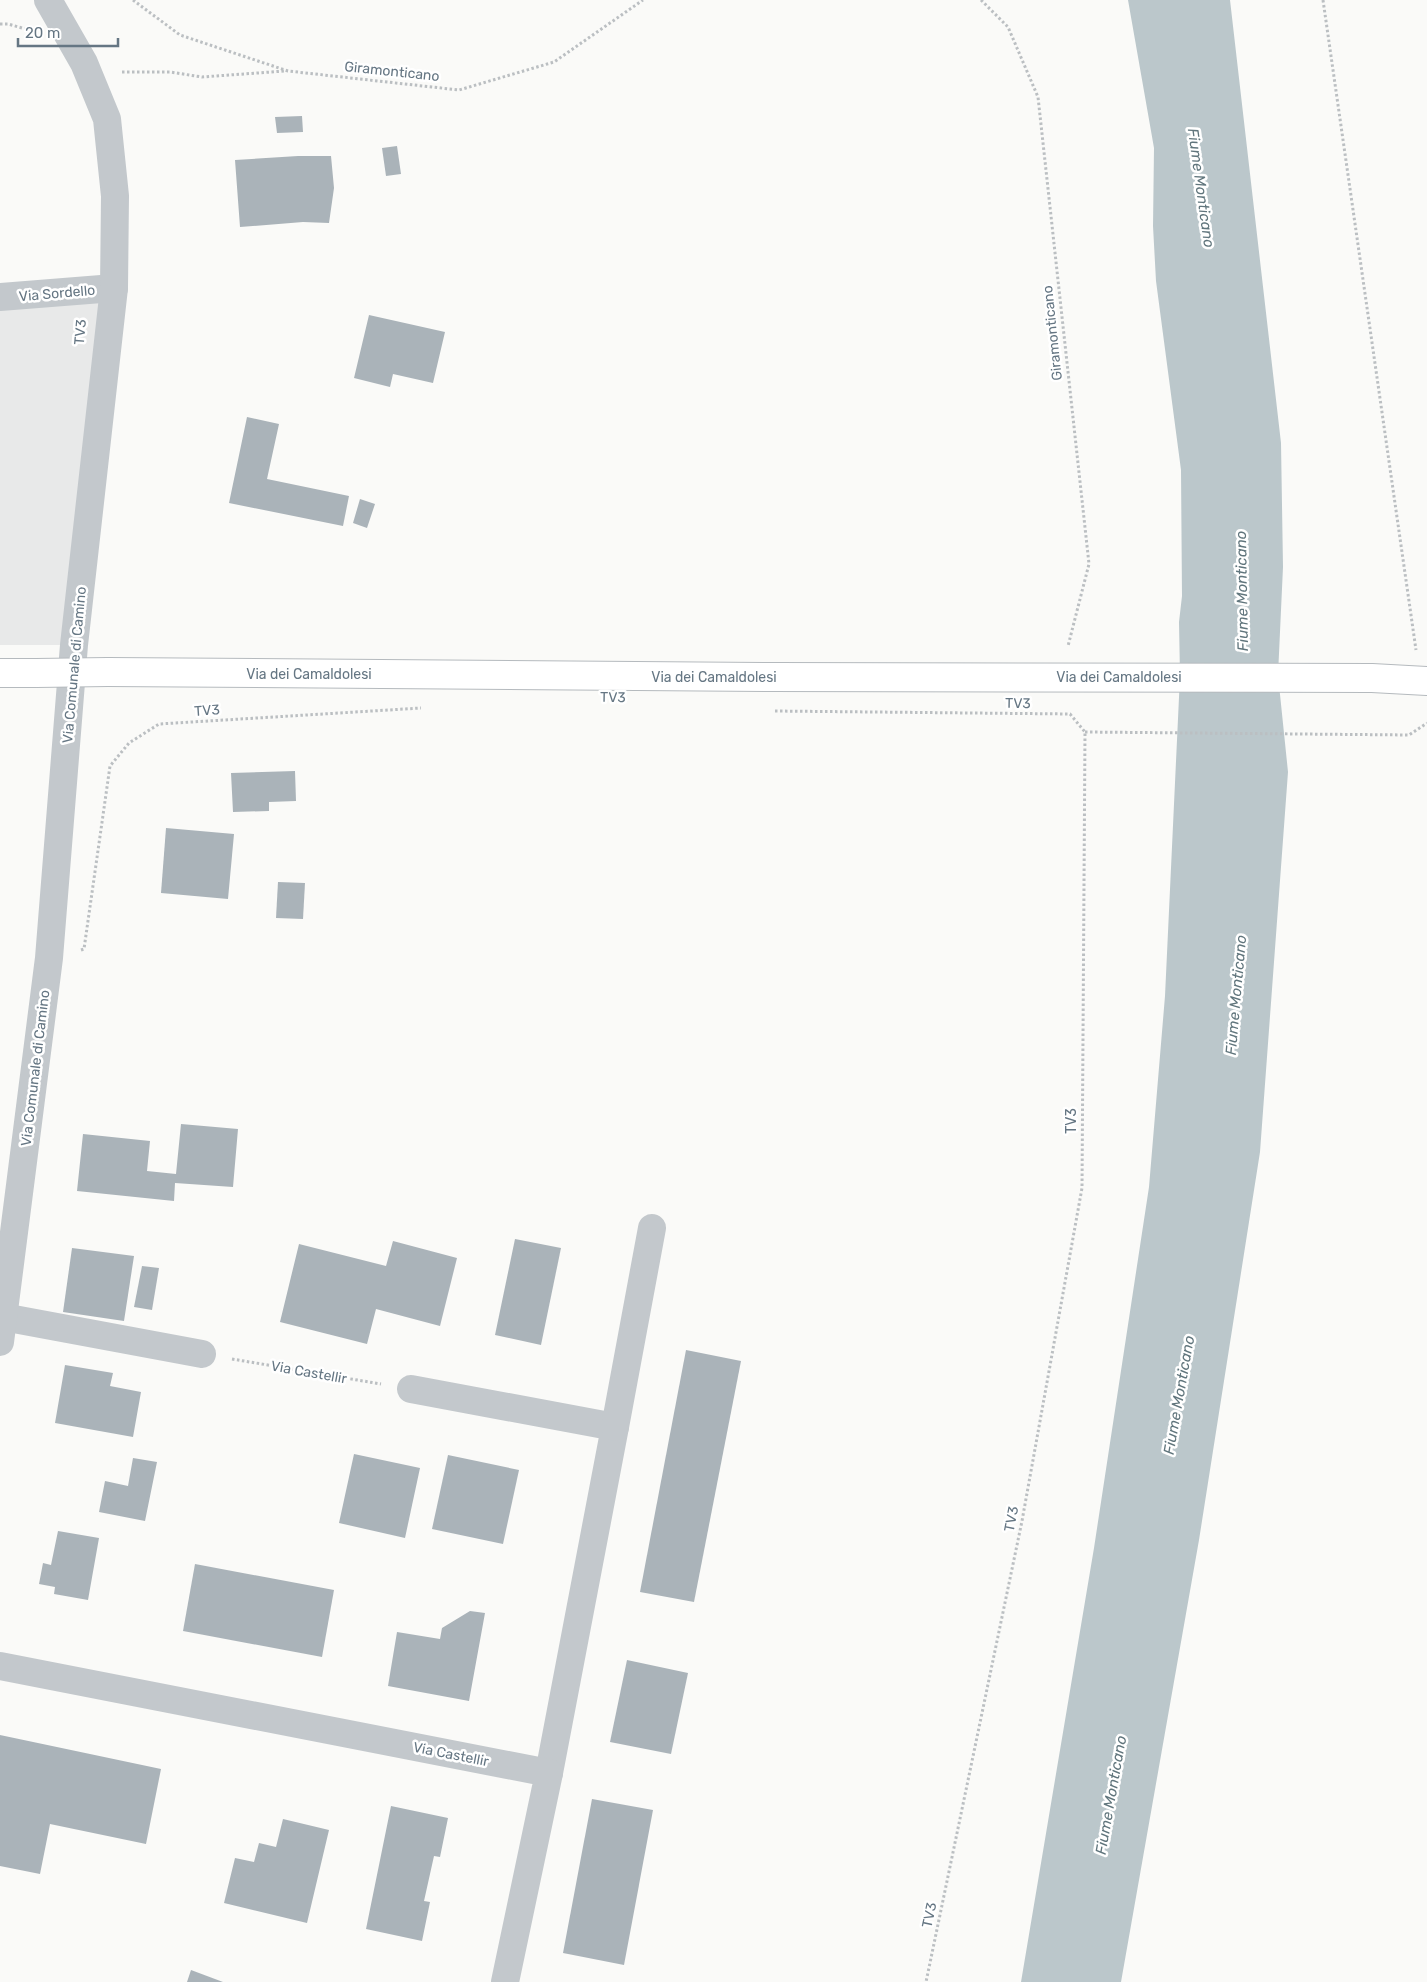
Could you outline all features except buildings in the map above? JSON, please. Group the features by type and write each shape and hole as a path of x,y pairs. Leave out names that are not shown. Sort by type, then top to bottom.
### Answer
{"main road":[{"name":"Via dei Camaldolesi","path":"0,673 1070,676 1372,678 1424,681"}],"street":[{"name":"Via Comunale di Camino","path":"2,1330 49,958 74,645 114,288 114,196 107,120 84,63 48,0"},
{"name":"Via Sordello","path":"0,297 114,288"},
{"path":"506,1982 548,1773 652,1228"},
{"path":"2,1330 202,1354"},
{"path":"411,1389 615,1426"},
{"name":"Via Castellir","path":"0,1666 548,1773"}],"path":[{"name":"Giramonticano","path":"133,0 180,35 288,70 459,90 554,62 643,0"},
{"name":"Giramonticano","path":"981,0 1008,27 1038,97 1089,564 1070,676"},
{"path":"1323,0 1424,681"},
{"path":"0,24 8,24 34,31"},
{"path":"84,63 126,73 170,72 202,77 288,70"},
{"name":"TV3","path":"49,958 84,949 110,766 129,743 159,724 425,708"},
{"name":"TV3","path":"765,710 1070,714 1085,732 1082,1188 1022,1521 926,1982"},
{"path":"1085,732 1409,735 1427,723"},
{"name":"Via Castellir","path":"202,1354 411,1389"}],"shaded area":[{"path":"114,288 74,645 0,645 0,297"}],"water":[{"name":"Fiume Monticano","path":"1128,0 1230,0 1281,443 1283,567 1278,675 1288,772 1260,1152 1199,1540 1121,1982 1021,1982 1094,1548 1149,1187 1165,996 1180,676 1179,622 1182,596 1181,470 1156,281 1153,226 1154,148"}]}
